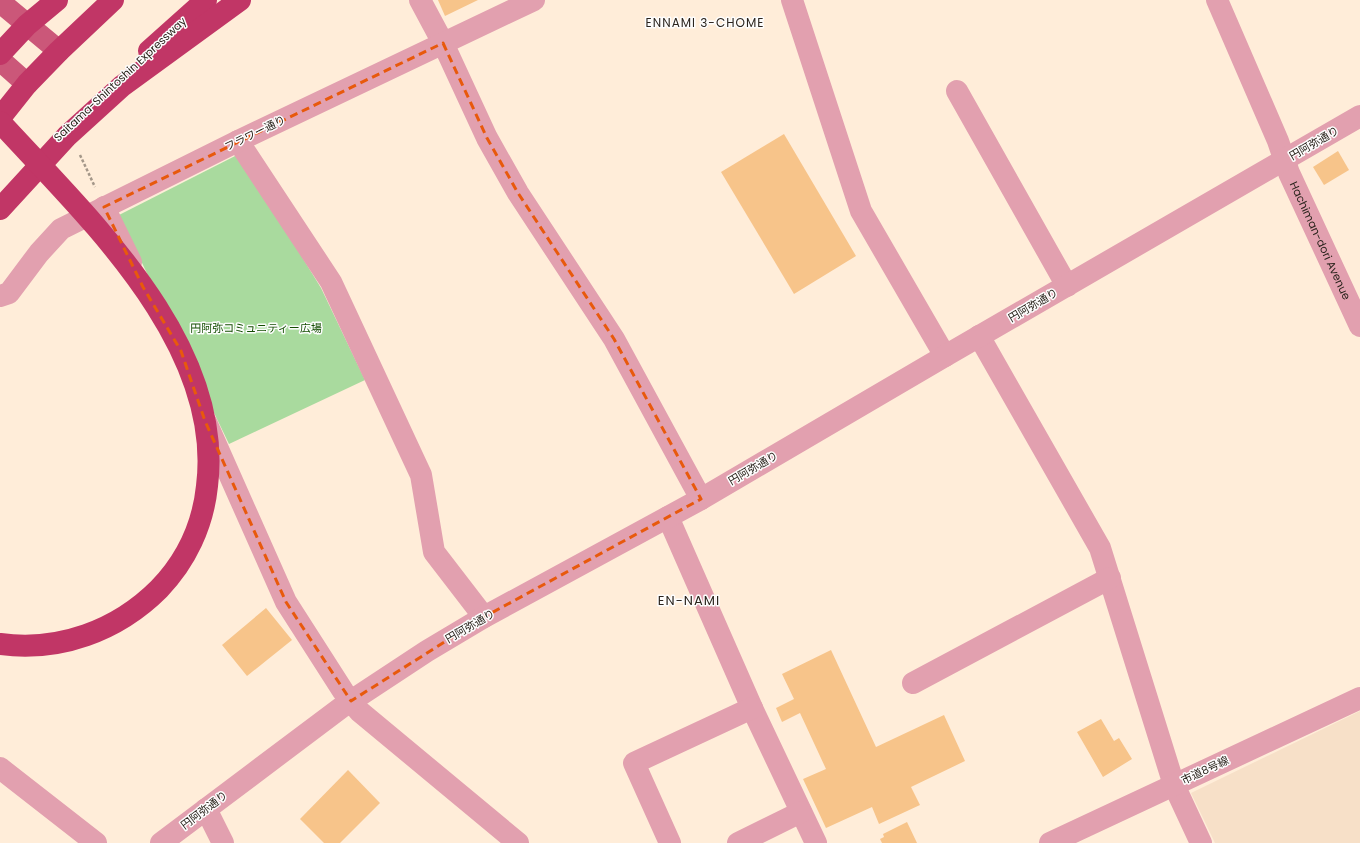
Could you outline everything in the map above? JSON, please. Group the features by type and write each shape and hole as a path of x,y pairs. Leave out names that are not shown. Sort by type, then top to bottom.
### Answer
{"highway":[{"path":"0,54 27,25 57,0"},
{"path":"0,118 28,84 59,51 113,0"},
{"name":"Saitama-Shintoshin Expressway","path":"0,194 77,118 206,0"},
{"path":"0,209 67,136 122,86 240,0"},
{"path":"0,122 90,221 128,266 158,309 181,351 196,386 205,418 209,458 206,496 202,514 192,541 172,574 150,598 115,623 92,634 76,639 44,645 25,646 0,644"}],"main road":[{"path":"0,2 59,51"},
{"path":"0,60 28,84"}],"street":[{"path":"420,0 443,43 487,138 518,193 614,339 701,499"},
{"name":"フラワー通り","path":"0,296 9,293 39,253 61,229 238,141 534,0"},
{"path":"792,0 861,211 945,356"},
{"name":"Hachiman-dori Avenue","path":"1217,0 1278,141 1289,173 1360,326"},
{"path":"957,91 1067,286"},
{"name":"円阿弥通り","path":"162,843 206,808 351,701 426,651 484,617 701,499 979,336 1360,116"},
{"path":"238,141 331,282 421,475 434,552 484,617"},
{"path":"104,207 176,357 286,602 343,691 359,711 518,843"},
{"path":"979,336 1100,548 1174,785 1201,843"},
{"path":"668,517 752,708 816,843"},
{"path":"913,683 1110,578"},
{"name":"市道8号線","path":"1050,843 1360,698"},
{"path":"670,843 634,763 752,708"},
{"path":"0,768 96,843"},
{"path":"206,808 223,843"},
{"path":"738,843 801,812"}],"path":[{"path":"78,152 104,207"}],"highlighted area":[{"path":"443,43 487,138 518,193 614,339 701,499 484,617 351,701 286,602 205,421 181,351 143,287 104,207"}],"shaded area":[{"path":"1360,711 1360,843 1215,843 1191,793"}],"green space":[{"name":"円阿弥コミュニティー広場","path":"239,154 321,288 365,380 229,444 119,215"}],"building":[{"path":"438,0 478,0 445,16"},
{"path":"784,134 856,256 794,294 721,172"},
{"path":"1338,151 1349,170 1324,185 1313,167"},
{"path":"266,608 292,640 247,676 222,645"},
{"path":"831,650 876,747 944,715 965,761 911,787 920,805 879,824 872,807 826,828 803,779 826,769 800,713 782,722 776,708 794,699 782,674"},
{"path":"1101,719 1114,741 1119,738 1132,759 1103,777 1077,732"},
{"path":"348,770 380,803 340,843 324,843 300,819"},
{"path":"907,822 917,843 882,843 880,839 884,837 883,834"}],"district":[{"name":"ENNAMI 3-CHOME","path":"705,22"},
{"name":"EN-NAMI","path":"689,600"}]}
